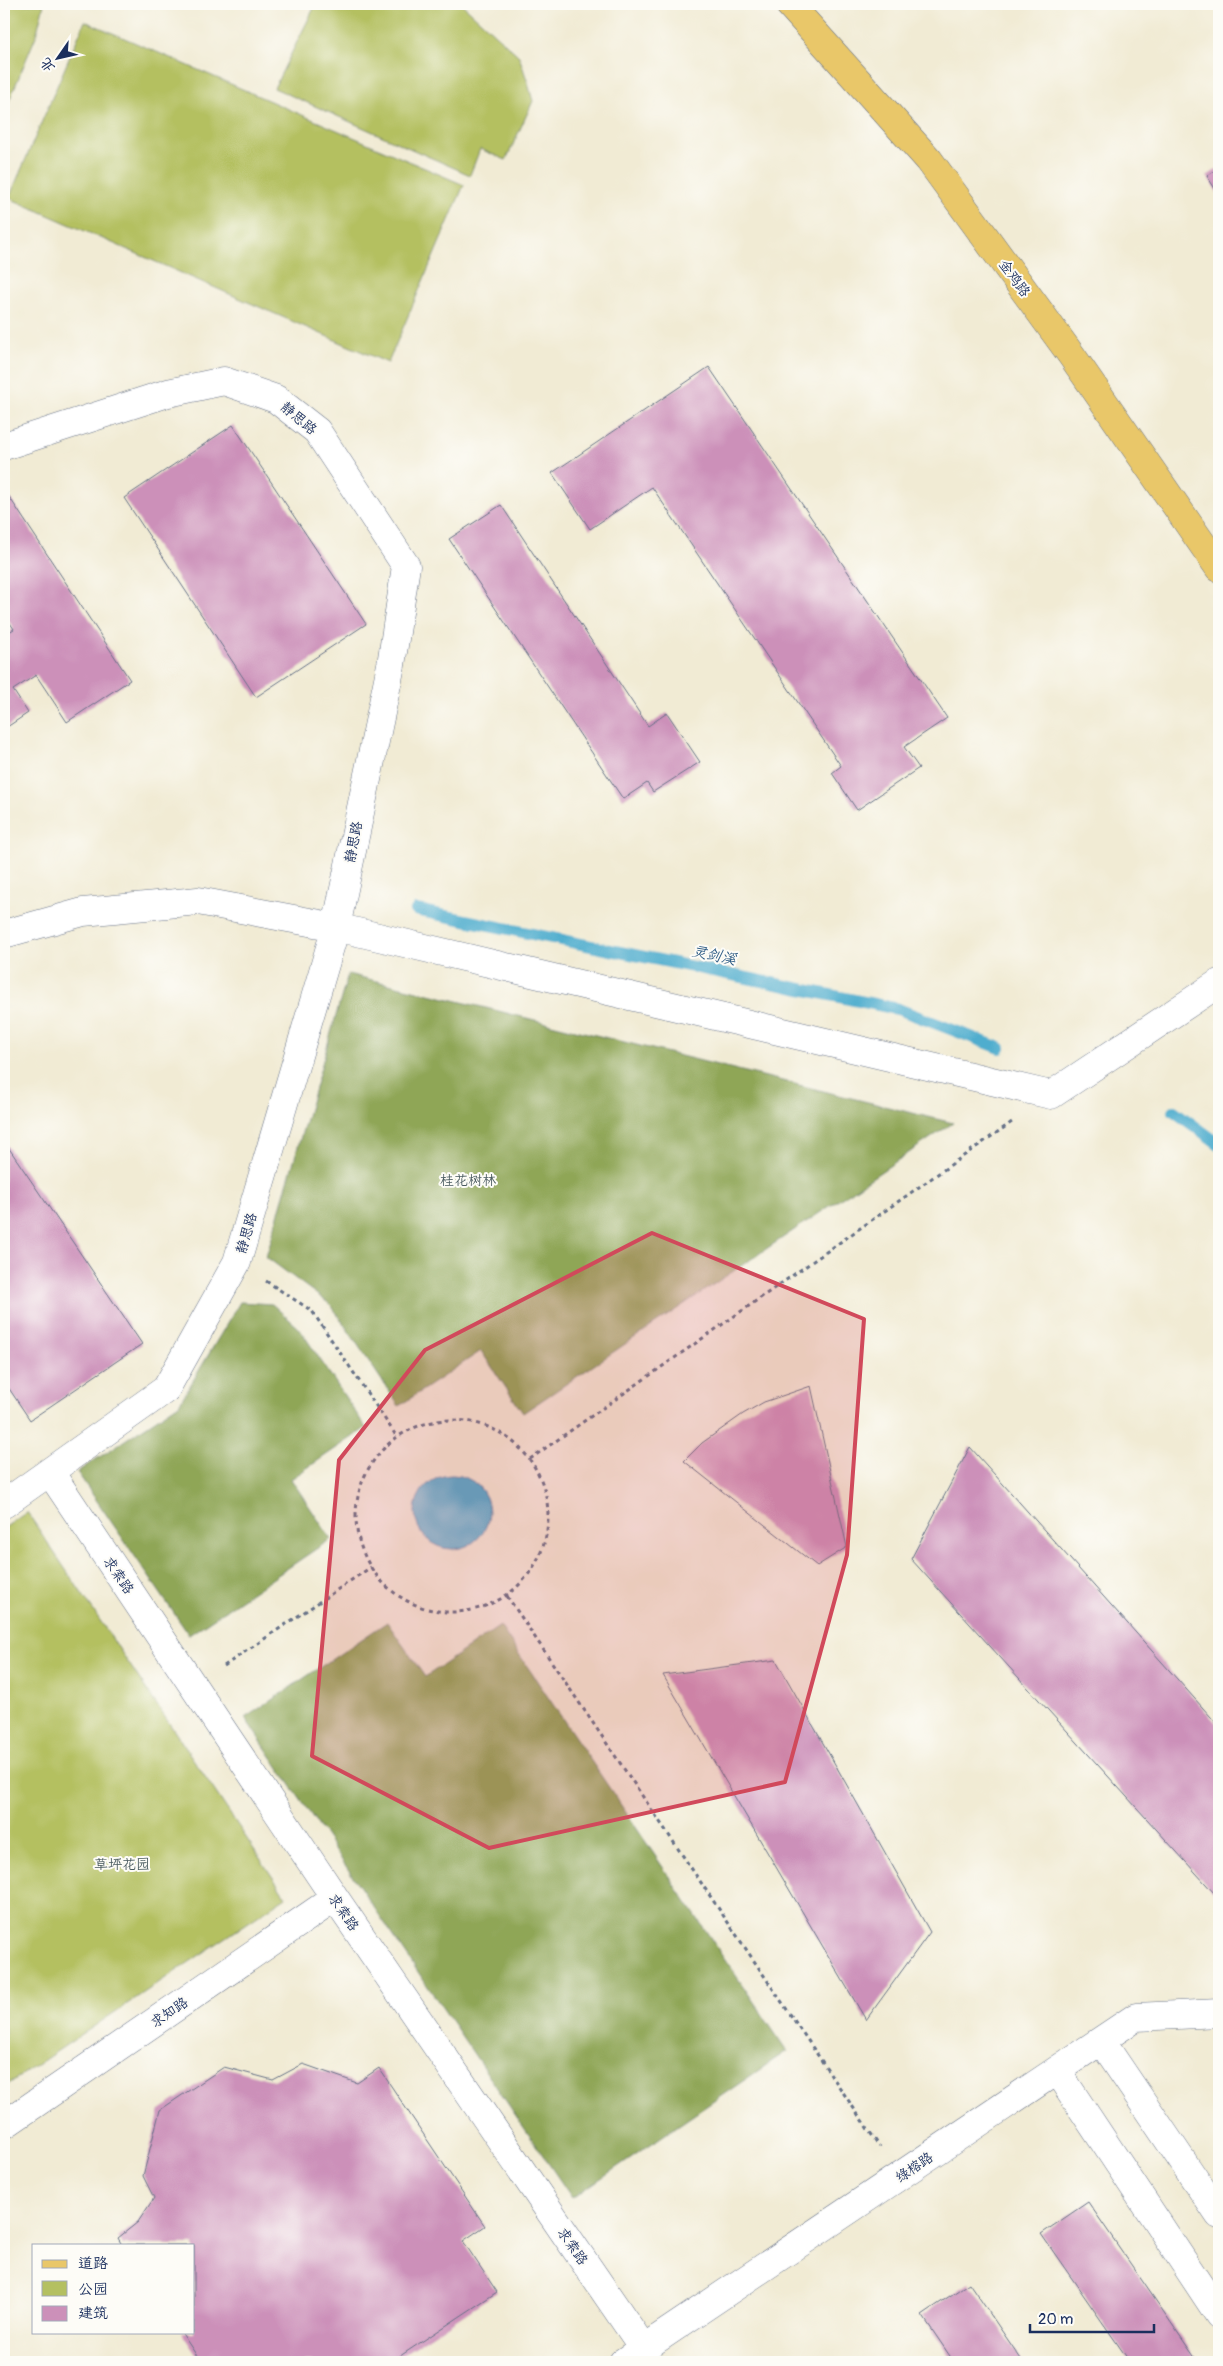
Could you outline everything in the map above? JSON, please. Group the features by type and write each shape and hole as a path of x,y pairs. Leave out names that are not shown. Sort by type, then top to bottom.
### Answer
{"main road":[{"name":"金鸡路","path":"789,4 930,160 1072,356 1219,568"}],"lane":[{"name":"静思路","path":"4,446 168,393 224,381 276,399 318,431 406,566 391,665 336,927 238,1262 166,1389 4,1504"},
{"path":"4,934 83,912 198,901 336,927 1051,1095 1219,984"},
{"name":"求索路","path":"50,1472 335,1898 634,2356"},
{"name":"求知路","path":"4,2125 335,1898"},
{"name":"绿榕路","path":"634,2356 1102,2042 1136,2017 1219,2013"},
{"path":"1102,2042 1219,2215"},
{"path":"1057,2071 1219,2315"}],"path":[{"path":"530,1459 1051,1095"},
{"path":"238,1262 312,1311 397,1437"},
{"path":"444,1419 476,1422 506,1436 530,1459 544,1487 549,1517 544,1548 529,1575 507,1596 478,1609 448,1613 418,1607 391,1591 370,1568 358,1537 356,1504 365,1472 384,1446 397,1437 412,1427 444,1419"},
{"path":"194,1687 370,1568"},
{"path":"507,1596 900,2176"}],"highlighted area":[{"path":"652,1233 864,1319 847,1555 785,1782 489,1848 312,1756 339,1460 425,1350"}],"green space":[{"path":"4,4 44,4 36,36 4,113"},
{"path":"316,4 462,4 519,56 533,101 506,160 480,149 470,175 274,88"},
{"path":"85,21 464,185 388,363 9,198"},
{"name":"桂花树林","path":"348,974 953,1123 523,1413 481,1351 399,1406 331,1305 266,1257"},
{"path":"240,1302 272,1304 299,1328 366,1428 291,1479 331,1539 189,1635 77,1472 179,1404"},
{"name":"草坪花园","path":"27,1512 286,1897 4,2087 4,1528"},
{"path":"387,1622 425,1677 500,1626 787,2051 572,2198 245,1718"}],"water":[{"path":"445,1475 459,1475 473,1481 483,1491 489,1505 489,1519 483,1533 473,1543 459,1549 445,1549 431,1543 421,1533 415,1519 415,1505 421,1491 431,1481"}],"building":[{"path":"1219,168 1219,195 1207,176"},
{"path":"709,367 947,718 904,747 919,768 857,810 832,773 841,766 652,487 590,529 552,473"},
{"path":"233,425 366,624 256,697 124,498"},
{"path":"4,489 130,680 67,722 36,675 13,690 28,713 4,729 4,635 14,629 4,614"},
{"path":"501,505 648,726 667,713 700,762 653,792 647,783 623,799 449,539"},
{"path":"4,1141 142,1344 30,1420 4,1381"},
{"path":"811,1386 847,1547 817,1566 684,1461 702,1443 743,1414 764,1402"},
{"path":"970,1447 1219,1726 1219,1885 1215,1894 911,1559"},
{"path":"776,1660 930,1932 866,2020 663,1675"},
{"path":"303,2064 357,2083 379,2068 485,2226 463,2241 497,2292 391,2362 201,2362 182,2334 195,2334 195,2244 121,2244 118,2238 138,2222 154,2198 143,2176 160,2110 224,2067 273,2080"},
{"path":"1088,2202 1198,2362 1130,2362 1041,2234"},
{"path":"969,2283 1023,2362 954,2362 922,2315"}],"waterway":[{"name":"灵剑溪","path":"416,910 898,1009 1000,1048"},
{"name":"灵剑溪","path":"1174,1111 1219,1144"}]}
